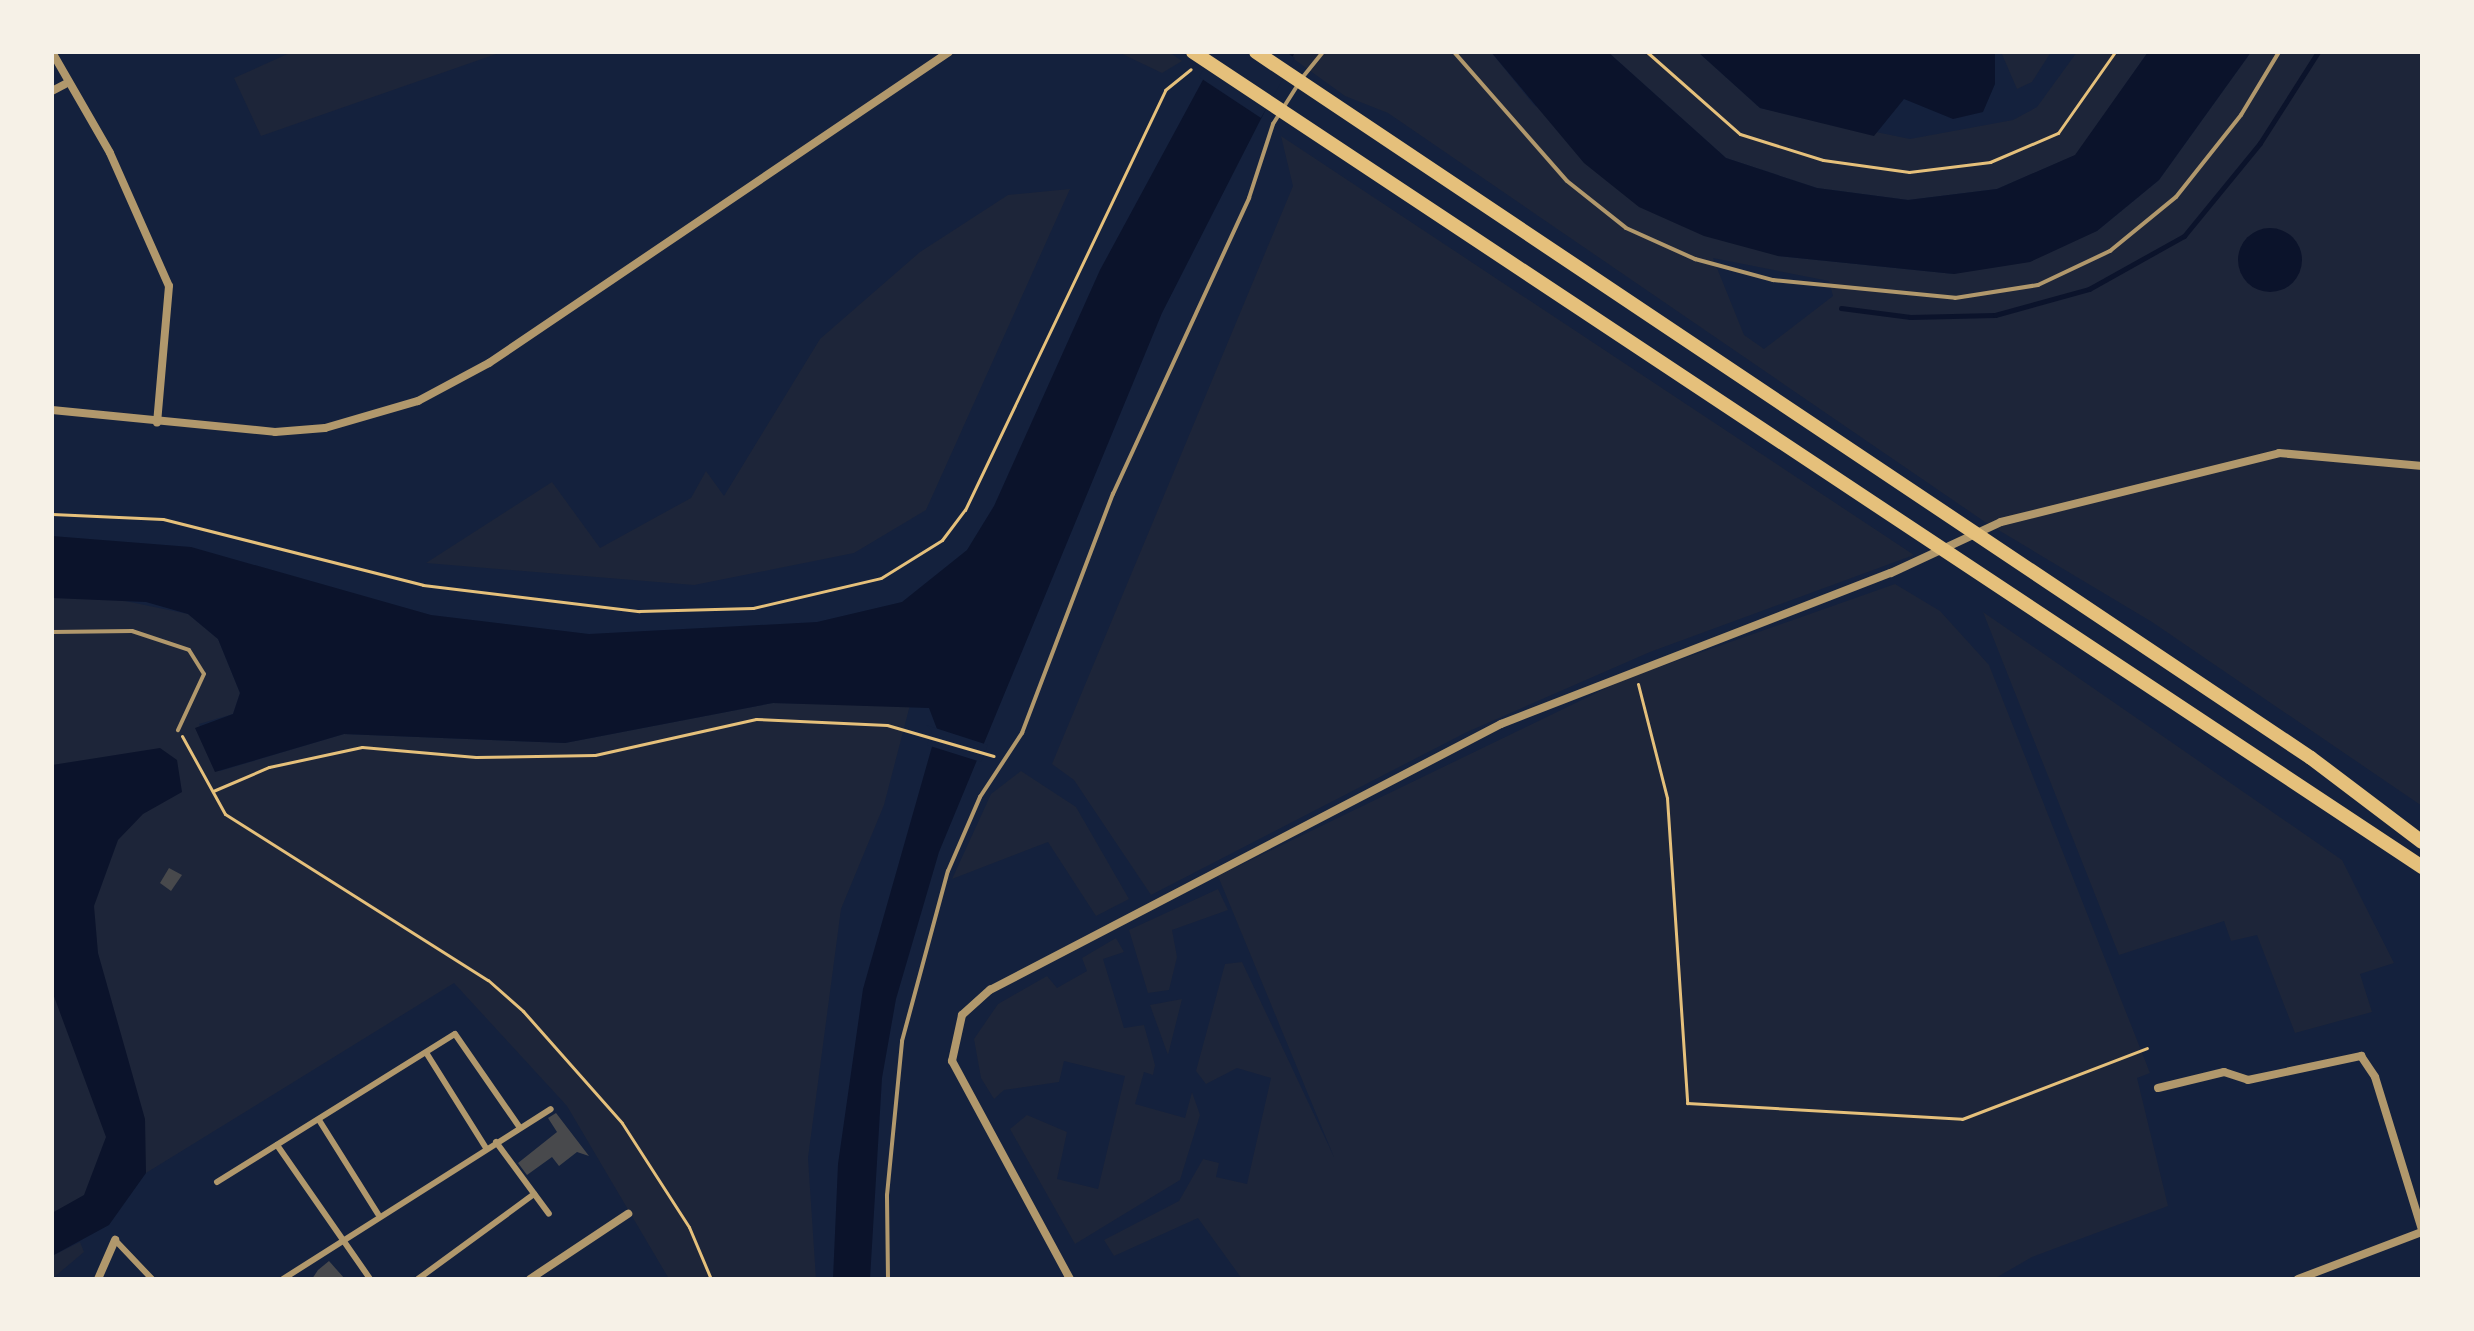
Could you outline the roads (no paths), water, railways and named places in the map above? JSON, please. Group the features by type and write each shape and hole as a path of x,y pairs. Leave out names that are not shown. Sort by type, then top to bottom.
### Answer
{"highway":[{"path":"1256,52 1968,528 2422,842"},
{"path":"1194,58 1287,115 2422,867"}],"street":[{"path":"52,52 65,84 110,153 169,286 157,422"},
{"path":"52,410 275,432 325,428 436,393 949,52"},
{"path":"52,91 65,84"},
{"path":"1070,1279 956,1073 956,1028 990,990 1475,736 1634,669 1891,573 2001,522 2186,471 2296,452 2422,466"},
{"path":"217,1182 455,1034 520,1128"},
{"path":"427,1054 486,1148"},
{"path":"2158,1088 2224,1072 2248,1080 2361,1056 2375,1077 2422,1231 2316,1276 2298,1279"},
{"path":"283,1279 339,1237 551,1109"},
{"path":"319,1120 378,1214"},
{"path":"496,1142 549,1214"},
{"path":"277,1145 370,1279"},
{"path":"418,1279 534,1194"},
{"path":"530,1279 628,1214"},
{"path":"98,1279 115,1240 152,1279"}],"lane":[{"path":"888,1279 887,1195 902,1041 948,871 980,797 1022,733 1113,494 1249,198 1273,124 1323,52"},
{"path":"1454,52 1567,181 1626,228 1695,259 1773,280 1955,298 2038,285 2110,251 2176,197 2241,115 2279,52"},
{"path":"52,632 132,631 189,650 204,674 178,730"}],"waterway":[{"path":"1841,308 1910,317 1995,315 2089,289 2184,236 2260,143 2318,52"}]}
